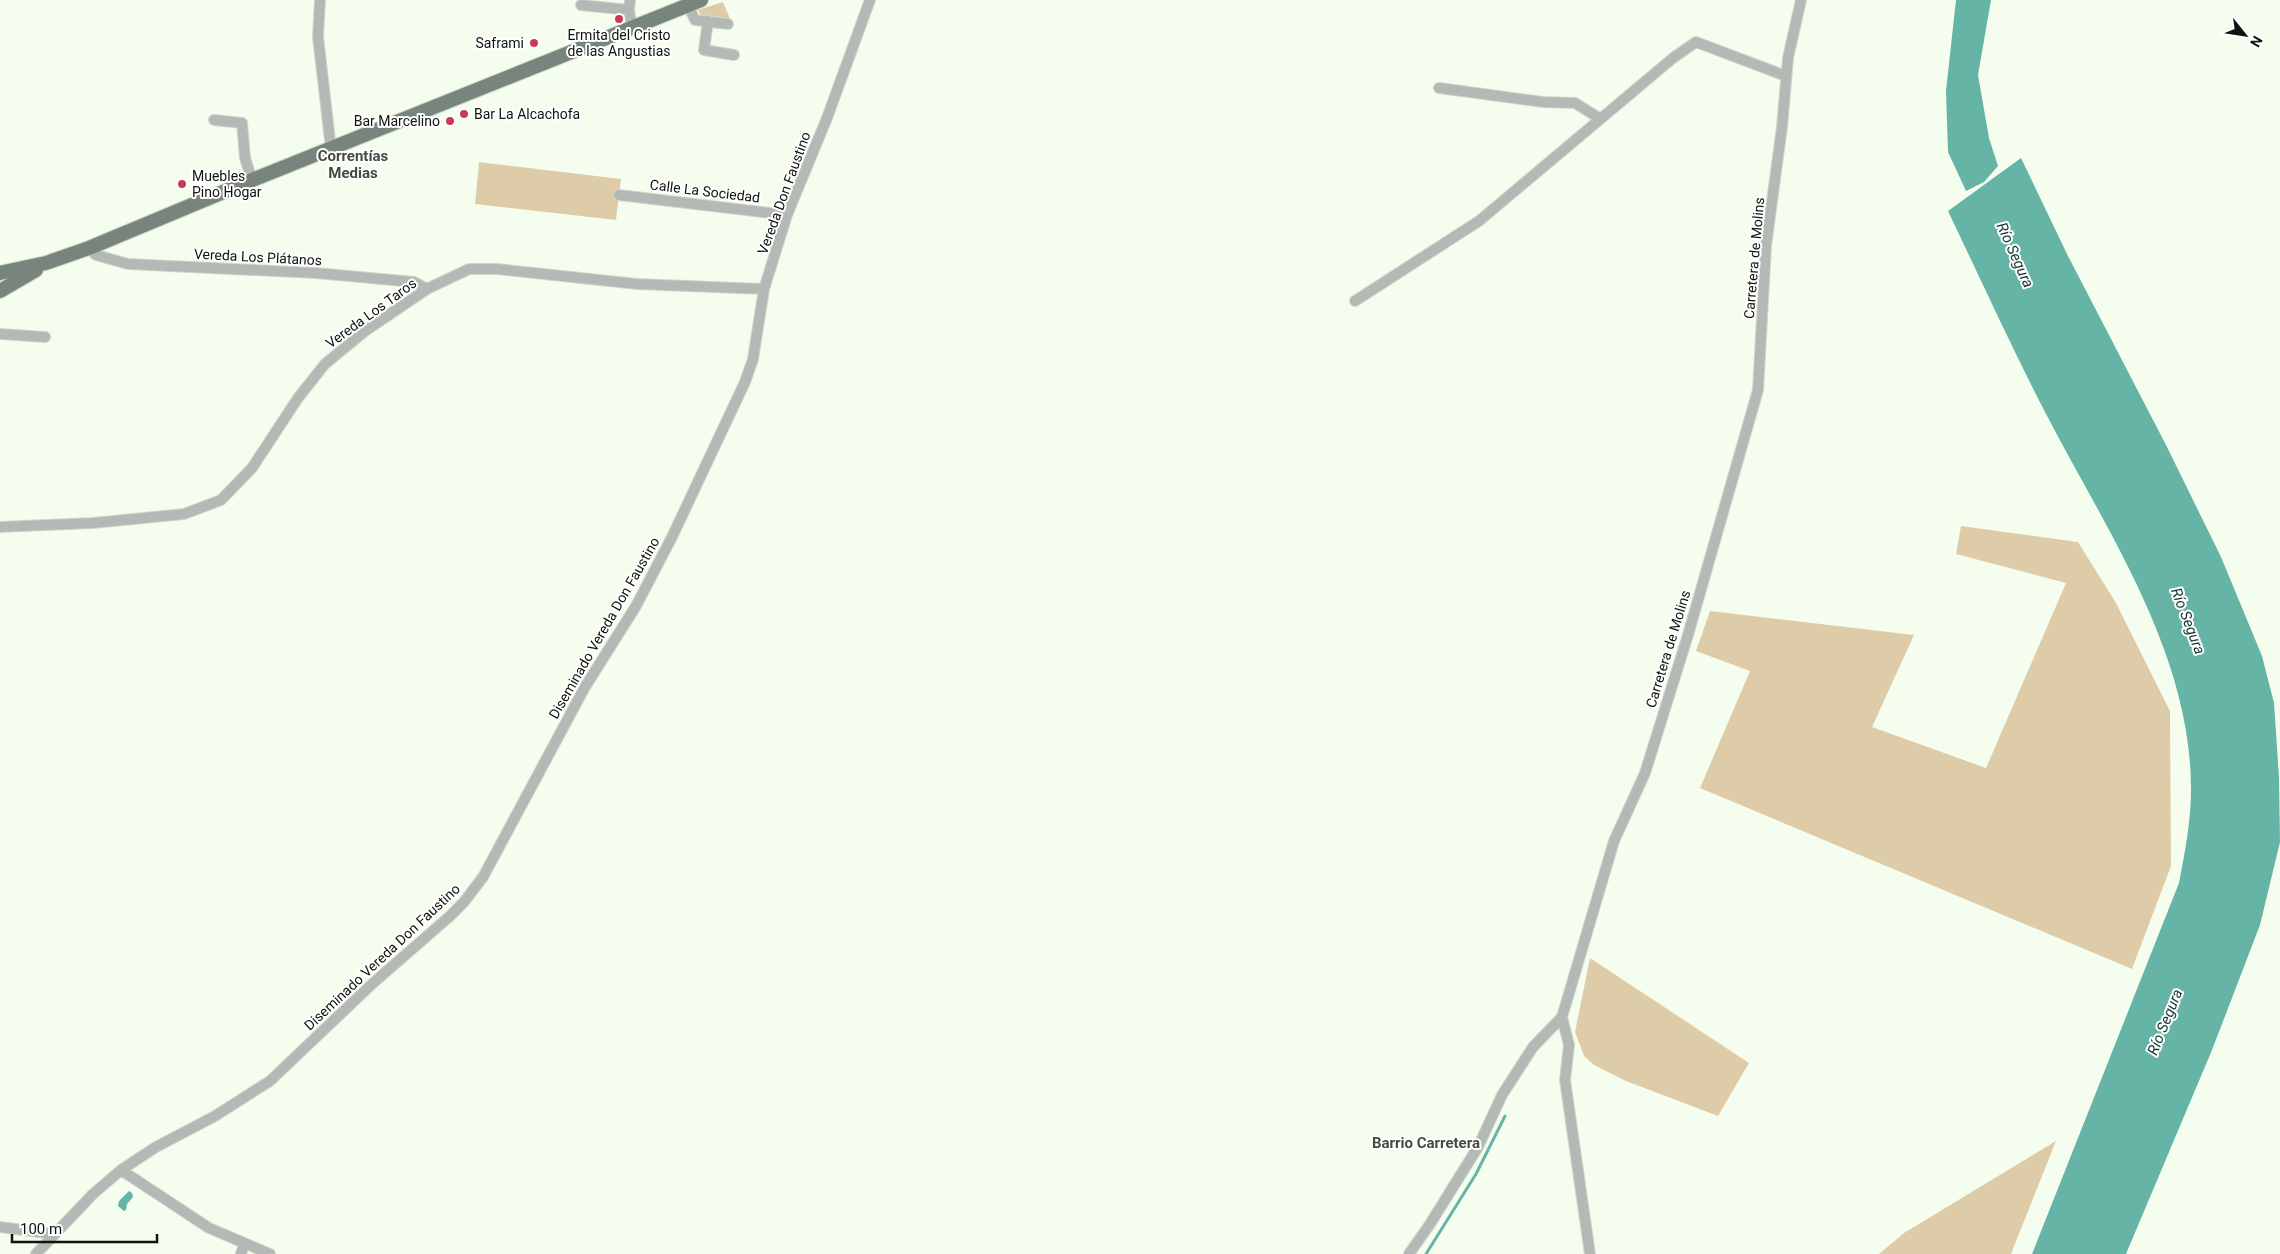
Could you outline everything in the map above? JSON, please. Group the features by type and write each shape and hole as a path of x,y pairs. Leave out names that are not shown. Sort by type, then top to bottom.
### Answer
{"main road":[{"path":"0,273 46,263 89,248 252,180 695,2"},
{"path":"0,291 46,263"}],"street":[{"path":"320,0 318,38 331,149"},
{"name":"Vereda Don Faustino","path":"686,507 750,367 764,289 787,215 827,118 870,0"},
{"name":"Carretera de Molins","path":"1409,1254 1478,1147 1502,1096 1533,1047 1562,1017 1614,841 1645,773 1688,635 1758,390 1766,246 1782,128 1786,76 1794,26 1801,0"},
{"path":"695,2 695,20 728,24"},
{"path":"581,4 629,5 632,28"},
{"path":"708,21 704,50 734,55"},
{"path":"1354,301 1478,220 1673,58 1696,42 1786,76"},
{"path":"1439,88 1543,102 1575,103 1600,118"},
{"path":"214,120 242,124 245,158 252,180"},
{"name":"Calle La Sociedad","path":"619,195 787,215"},
{"name":"Vereda Los Plátanos","path":"89,248 96,255 128,264 316,273 414,282 427,289"},
{"name":"Vereda Los Taros","path":"0,528 93,523 184,514 221,500 252,468 298,398 325,364 365,331 427,289 470,269 497,269 637,284 764,289"},
{"path":"0,334 45,337"},
{"name":"Diseminado Vereda Don Faustino","path":"36,1254 93,1194 121,1170 156,1147 215,1116 270,1081 372,984 464,902 483,877 499,850 585,687 636,606 686,507"},
{"path":"1562,1017 1569,1045 1565,1080 1590,1254"},
{"path":"121,1170 243,1249 270,1254"},
{"path":"0,1227 53,1234"}],"shaded area":[{"path":"723,2 731,21 702,18 698,10"},
{"path":"479,162 621,179 616,220 475,204"},
{"path":"1961,526 2078,542 2116,603 2170,711 2171,866 2132,969 1700,788 1750,671 1696,651 1710,611 1914,635 1872,727 1986,768 2066,583 1956,554"},
{"path":"1590,958 1749,1063 1718,1116 1626,1081 1594,1065 1584,1056 1575,1032"},
{"path":"2056,1141 2011,1254 1879,1254 1904,1233"}],"water":[{"path":"1956,0 1991,0 1978,75 1989,138 1998,166 1984,182 1966,191 1948,152 1946,91"},
{"name":"Río Segura","path":"2021,158 2068,256 2166,445 2221,557 2262,656 2274,703 2279,777 2280,842 2260,925 2212,1050 2126,1254 2032,1254 2179,883 2191,801 2187,738 2177,689 2161,641 2141,593 2032,387 1948,211"},
{"path":"129,1191 133,1197 124,1211 118,1206 119,1201"}],"waterway":[{"path":"1426,1254 1476,1174 1505,1116"}],"place":[{"name":"Ermita del Cristo de las Angustias","path":"619,19"},
{"name":"Saframi","path":"534,43"},
{"name":"Bar La Alcachofa","path":"464,114"},
{"name":"Bar Marcelino","path":"450,121"},
{"name":"Muebles Pino Hogar","path":"182,184"}],"district":[{"name":"Correntías Medias","path":"353,164"},
{"name":"Barrio Carretera","path":"1426,1143"}]}
